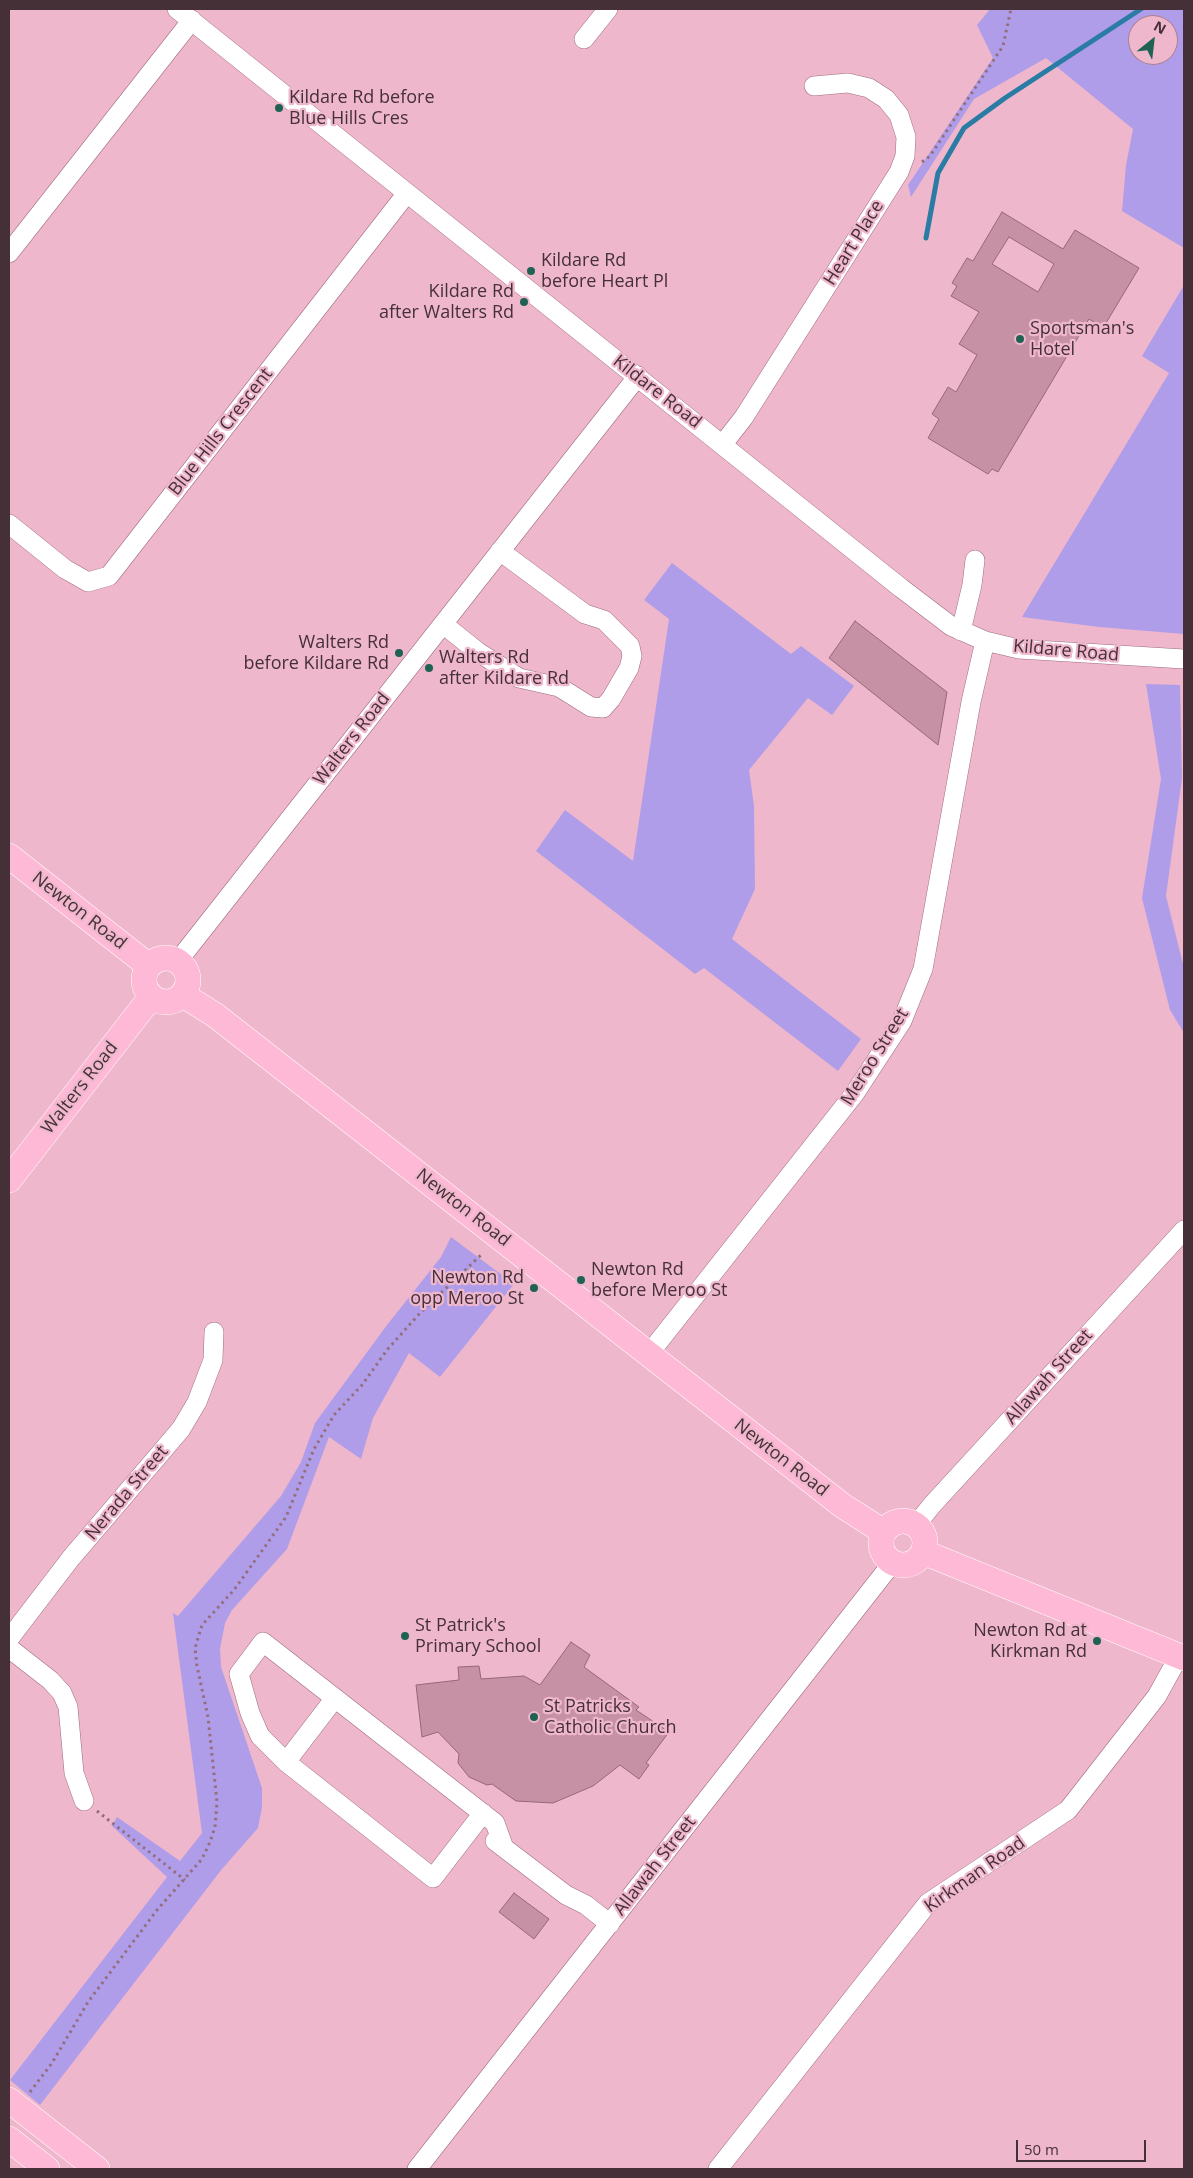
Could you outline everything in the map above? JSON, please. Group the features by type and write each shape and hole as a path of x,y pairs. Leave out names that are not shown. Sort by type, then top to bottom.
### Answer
{"main road":[{"name":"Newton Road","path":"9,856 149,966"},
{"path":"166,957 178,961 187,970 188,983 183,995 171,1002 164,1002 151,997 147,991 144,978 149,966 153,961 166,957"},
{"name":"Newton Road","path":"183,995 215,1015 843,1506 884,1532"},
{"name":"Walters Road","path":"9,1180 151,997"},
{"path":"896,1522 910,1522 916,1526 924,1537 923,1552 920,1557 909,1564 893,1562 882,1550 884,1532 896,1522"},
{"path":"923,1552 1182,1657"},
{"path":"9,2100 97,2169"},
{"path":"9,2139 47,2169"}],"street":[{"path":"584,39 608,9"},
{"path":"9,253 185,15"},
{"name":"Kildare Road","path":"185,15 407,194 951,626 985,641 1019,650 1184,659"},
{"name":"Heart Place","path":"723,444 744,417 899,172 905,156 906,137 899,115 886,99 869,88 848,82 814,86"},
{"name":"Blue Hills Crescent","path":"9,524 65,569 88,582 109,576 407,194"},
{"name":"Walters Road","path":"178,961 638,376"},
{"path":"443,624 478,652 519,678 559,687 591,707 603,708 611,699 629,668 632,656 630,646 604,620 585,614 500,551"},
{"path":"961,630 972,585 975,560"},
{"name":"Meroo Street","path":"648,1355 855,1093 902,1021 924,969 971,702 985,641"},
{"name":"Allawah Street","path":"916,1526 932,1505 1184,1230"},
{"name":"Nerada Street","path":"9,1639 70,1558 181,1429 198,1402 213,1360 214,1332"},
{"name":"Allawah Street","path":"417,2169 893,1562"},
{"path":"478,1819 433,1878 286,1762 260,1736 250,1713 239,1674 263,1642 335,1698 478,1819 495,1823 504,1848 566,1896 586,1905 610,1924"},
{"path":"9,1648 50,1680 66,1700 74,1773 84,1801"},
{"name":"Kirkman Road","path":"718,2169 928,1903 1068,1810 1157,1696 1182,1657"},
{"path":"286,1762 335,1698"}],"path":[{"path":"899,172 915,168 930,156 1002,46 1011,9"},
{"path":"84,1801 185,1880"}],"shaded area":[{"path":"990,9 1184,9 1184,248 1122,211 1126,165 1133,129 1046,58 974,99 911,197 908,185 993,58 977,25"},
{"path":"1184,285 1184,634 1099,627 1022,617 1169,373 1142,356"},
{"path":"672,563 791,654 801,646 854,686 832,715 808,698 749,770 754,806 755,889 732,939 861,1039 838,1071 704,968 695,974 536,851 565,810 633,861 669,619 644,600"},
{"path":"1146,684 1180,685 1182,778 1166,896 1184,968 1184,1033 1170,1010 1142,898 1161,779"},
{"path":"451,1237 514,1284 440,1377 409,1353 373,1418 361,1459 329,1437 287,1549 232,1610 225,1623 220,1649 221,1667 262,1788 262,1807 258,1828 222,1869 40,2105 10,2080 167,1877 112,1826 117,1817 180,1861 202,1833 173,1613 178,1616 281,1496 301,1462 315,1423 387,1325 441,1257"}],"building":[{"name":"Sportsman's Hotel","path":"1002,212 1063,249 1075,230 1139,268 1103,328 1089,319 998,472 992,469 988,474 928,438 939,419 932,414 948,387 956,392 977,355 959,344 979,312 951,296 957,286 952,283 967,258 973,261","holes":["1009,237 1054,264 1038,292 992,264"]},
{"path":"855,621 947,692 938,745 829,658"},
{"name":"St Patricks Catholic Church","path":"571,1642 590,1655 584,1667 639,1707 636,1710 669,1732 646,1763 649,1765 639,1779 620,1765 593,1786 553,1803 516,1801 492,1784 487,1785 469,1777 458,1763 459,1754 438,1732 422,1737 416,1685 459,1680 458,1667 479,1666 481,1679 524,1676 540,1685"},
{"path":"514,1893 549,1919 534,1939 499,1912"}],"waterway":[{"path":"926,238 938,173 964,128 1005,98 1141,9"}],"place":[{"name":"Kildare Rd before Blue Hills Cres","path":"279,108"},
{"name":"Kildare Rd before Heart Pl","path":"531,271"},
{"name":"Kildare Rd after Walters Rd","path":"524,302"},
{"name":"Sportsman's Hotel","path":"1020,339"},
{"name":"Walters Rd before Kildare Rd","path":"399,653"},
{"name":"Walters Rd after Kildare Rd","path":"429,668"},
{"name":"Newton Rd before Meroo St","path":"581,1280"},
{"name":"Newton Rd opp Meroo St","path":"534,1288"},
{"name":"St Patrick's Primary School","path":"405,1636"},
{"name":"Newton Rd at Kirkman Rd","path":"1097,1641"},
{"name":"St Patricks Catholic Church","path":"534,1717"}]}
